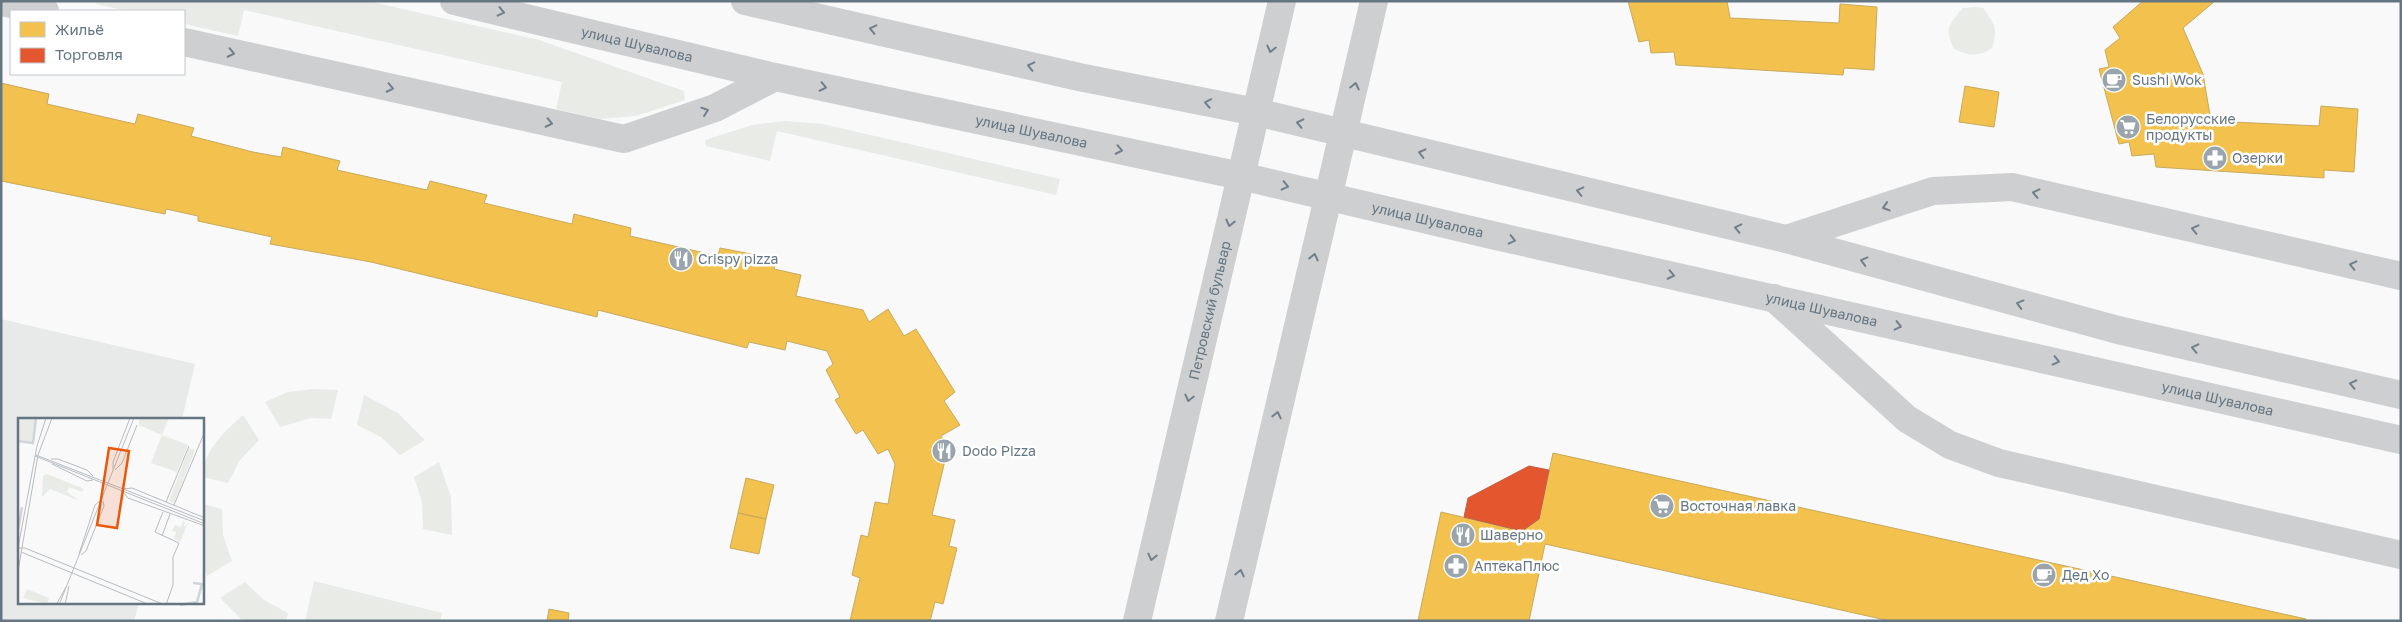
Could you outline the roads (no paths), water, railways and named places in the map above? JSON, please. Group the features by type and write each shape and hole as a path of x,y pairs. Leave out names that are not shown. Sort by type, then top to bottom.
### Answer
{"street":[{"name":"улица Шувалова","path":"454,1 775,77 1241,176 1496,236 2401,440"},
{"path":"745,1 770,4 1079,77 1256,112 1786,239 2118,330 2401,395"},
{"name":"Петровский бульвар","path":"1137,621 1282,1"},
{"path":"1229,621 1374,1"},
{"path":"1,2 39,10"},
{"path":"185,42 624,139 714,108 775,77"},
{"path":"1786,239 1933,192 2012,187 2401,276"},
{"path":"1773,297 1907,419 1950,445 1999,463 2401,555"}],"place":[{"name":"Sushi Wok","path":"2114,80"},
{"name":"Белорусские продукты","path":"2128,127"},
{"name":"Озерки","path":"2215,158"},
{"name":"Crispy pizza","path":"681,259"},
{"name":"Dodo Pizza","path":"944,451"},
{"name":"Восточная лавка","path":"1662,506"},
{"name":"Шаверно","path":"1463,535"},
{"name":"АптекаПлюс","path":"1456,566"},
{"name":"Дед Хо","path":"2044,575"}]}
